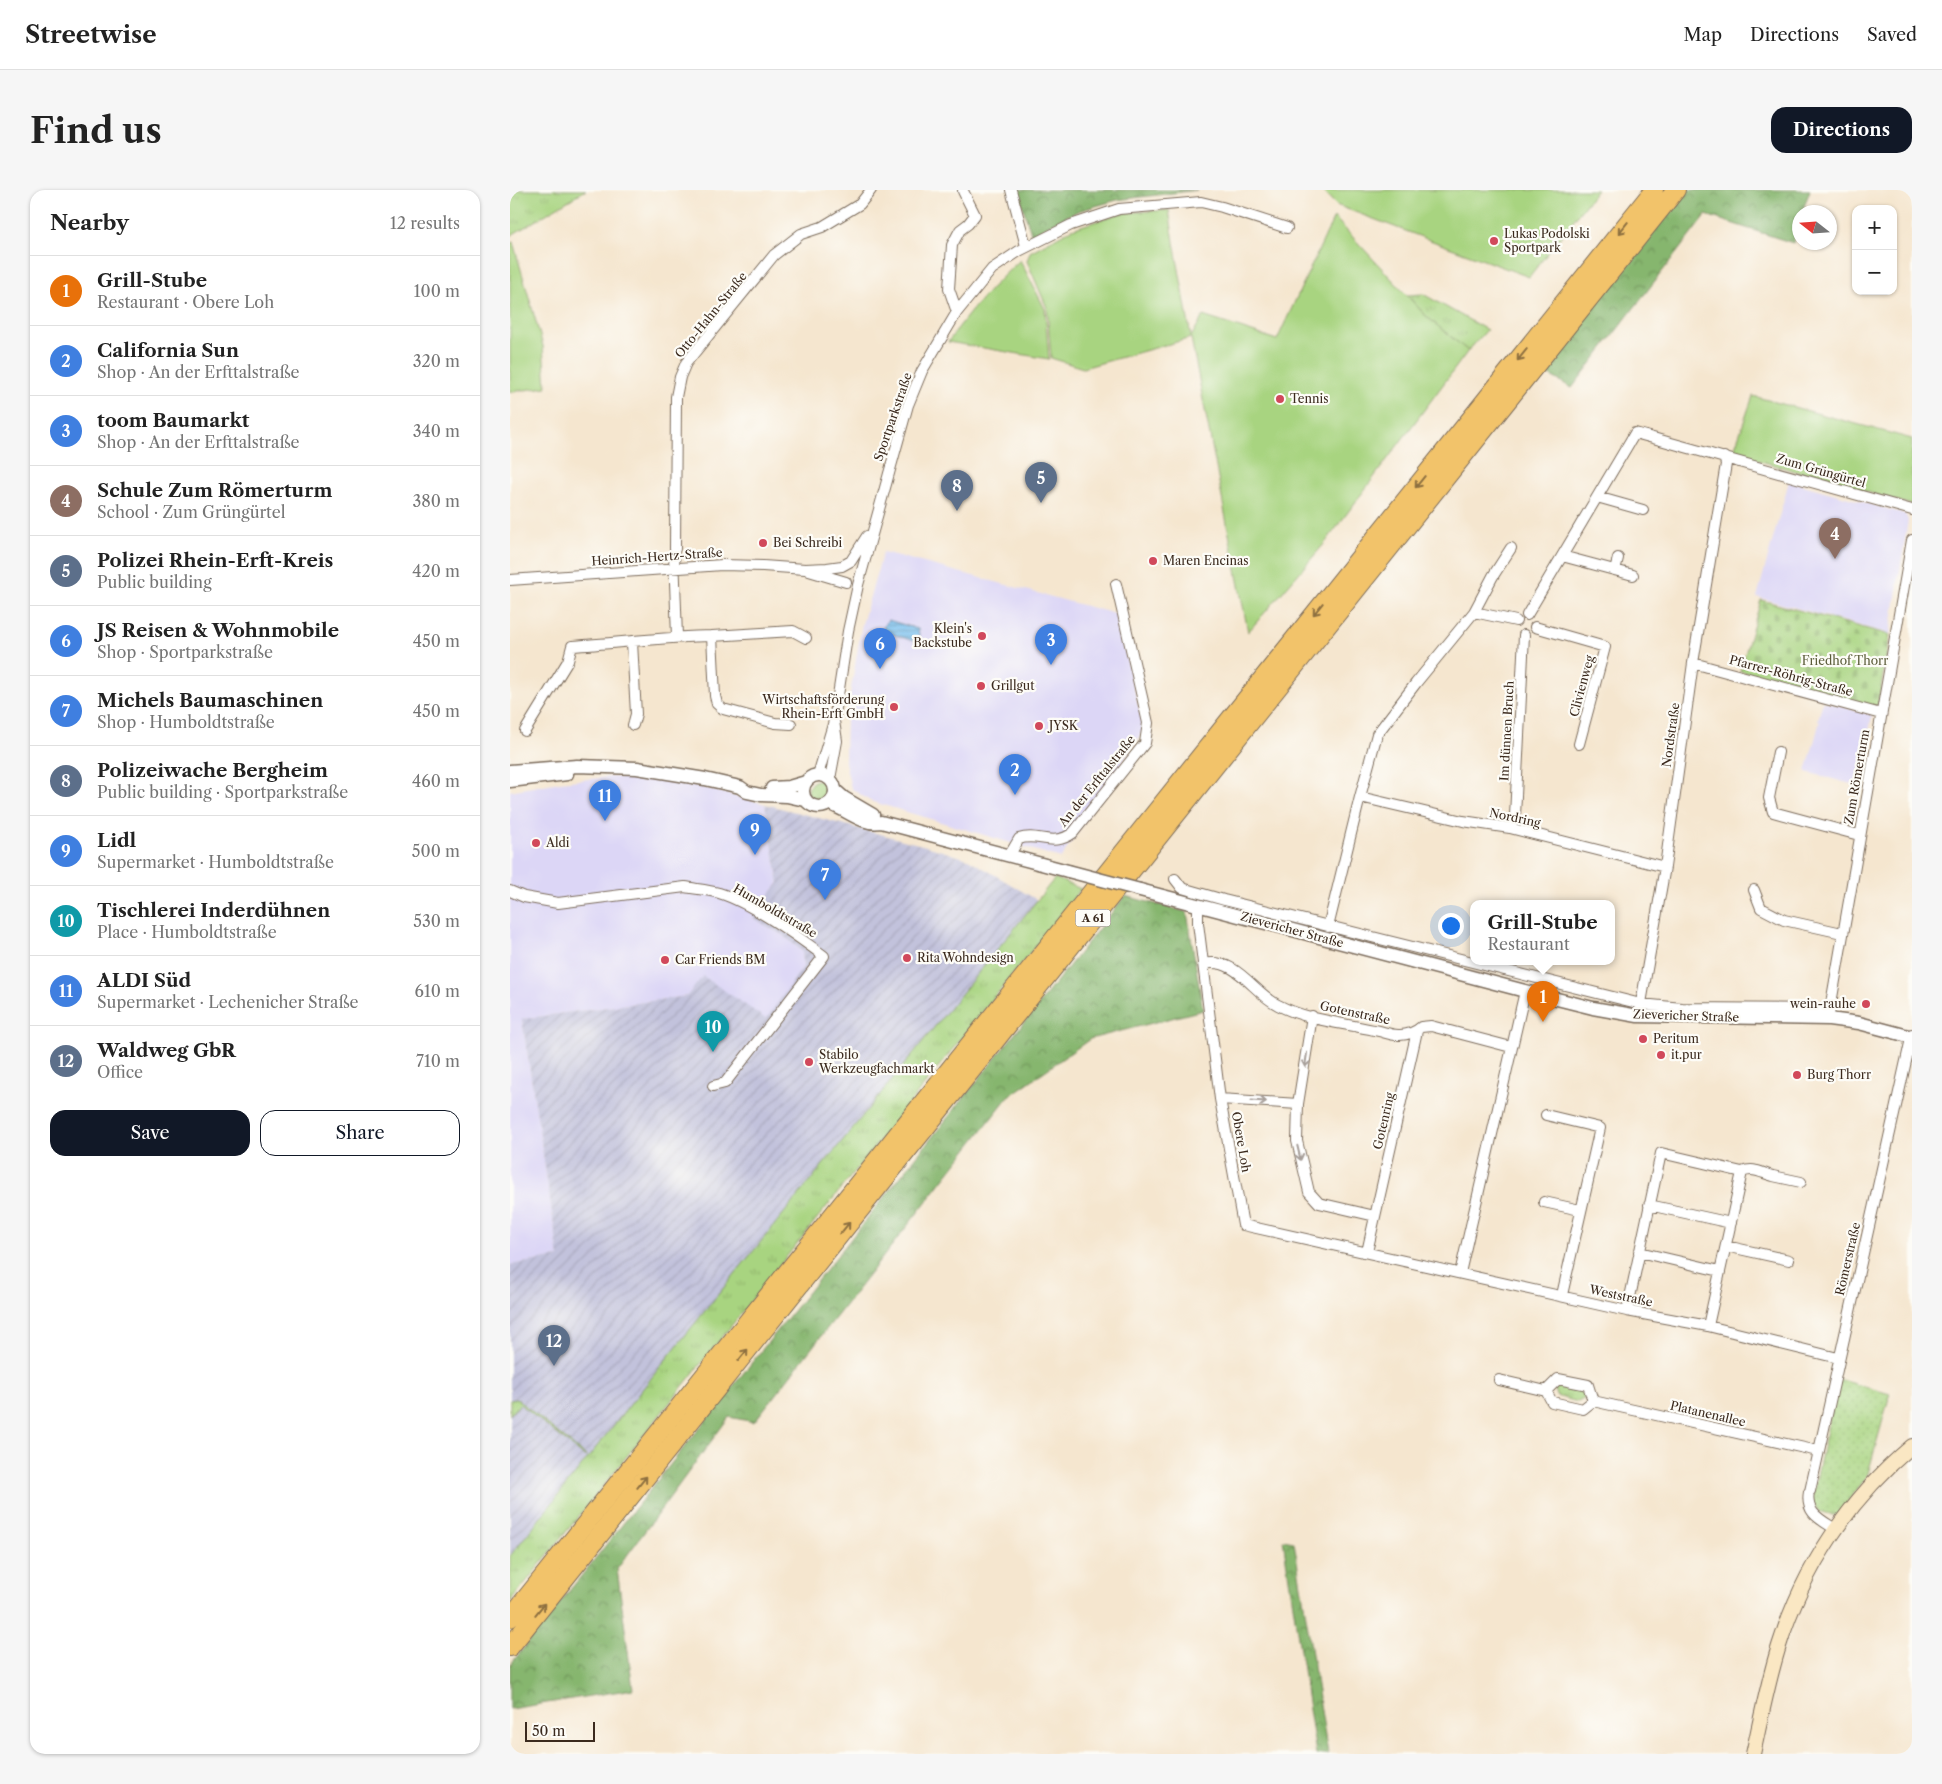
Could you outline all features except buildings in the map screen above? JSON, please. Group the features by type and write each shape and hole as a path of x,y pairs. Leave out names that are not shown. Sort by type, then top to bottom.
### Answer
{"highway":[{"name":"A 61","path":"510,1618 1654,190"},
{"name":"A 61","path":"510,1647 1676,190"}],"main road":[{"path":"1753,1754 1779,1646 1800,1590 1822,1548 1835,1529 1874,1483 1912,1446"}],"street":[{"name":"Otto-Hahn-Straße","path":"677,637 674,568 676,397 680,377 686,363 774,254 801,234 822,227 860,204 870,190"},
{"path":"1012,190 1026,246"},
{"path":"957,312 949,289 952,246 960,230 975,215 962,191"},
{"name":"Sportparkstraße","path":"818,775 834,722 848,631 872,529 908,405 922,371 957,312 992,269 1026,246 1071,225 1119,209 1200,202 1222,207 1287,228"},
{"name":"Zum Grüngürtel","path":"1597,497 1635,433 1912,510"},
{"name":"Nordstraße","path":"1639,1010 1665,867 1693,663 1726,464 1724,457"},
{"path":"1527,615 1597,497 1643,510"},
{"name":"Heinrich-Hertz-Straße","path":"510,580 674,568 763,566 805,570 842,566 851,561 872,529"},
{"name":"Zum Römerturm","path":"1829,1014 1912,540"},
{"path":"1328,927 1377,734 1474,612 1493,576 1511,548"},
{"path":"1562,556 1633,575"},
{"path":"1615,570 1618,558"},
{"name":"Heinrich-Hertz-Straße","path":"805,570 846,582"},
{"name":"An der Erfttalstraße","path":"1009,856 1019,838 1025,836 1057,840 1066,838 1073,833 1145,742 1148,722 1116,584"},
{"path":"1474,612 1516,621"},
{"path":"1527,615 1534,620 1535,627 1531,633 1524,635 1517,631 1516,621 1521,616 1527,615"},
{"name":"Clivienweg","path":"1535,627 1605,647 1579,744"},
{"path":"525,731 568,661 572,646 677,637 793,631 806,638"},
{"name":"Im dünnen Bruch","path":"1510,828 1516,816 1524,635"},
{"path":"712,636 717,704 723,708 775,723 791,724"},
{"path":"632,642 636,714 633,725"},
{"name":"Pfarrer-Röhrig-Straße","path":"1693,663 1881,714"},
{"name":"Sportparkstraße","path":"833,785 837,741 837,730 834,722"},
{"path":"1778,752 1769,798 1774,812 1859,835"},
{"path":"510,771 577,766 637,768 674,772 740,787 788,787 806,782"},
{"path":"510,781 608,768"},
{"path":"806,800 803,791 806,782 809,778 818,775 833,785 844,798 881,822"},
{"path":"740,787 747,792 761,795 787,796 806,800 817,808 830,804 833,800 833,785"},
{"name":"Nordring","path":"1360,797 1463,821 1510,828 1665,867"},
{"name":"Zievericher Straße","path":"830,804 840,807 868,822 881,822 1593,1008 1829,1014 1912,1036"},
{"name":"Zievericher Straße","path":"1175,879 1182,888 1470,965"},
{"name":"Humboldtstraße","path":"510,891 533,899 558,903 684,887 703,889 719,893 748,907 795,934 824,956 725,1083 713,1086"},
{"path":"1754,890 1761,908 1784,920 1842,933"},
{"name":"Obere Loh","path":"1198,906 1198,923 1220,1099 1243,1225 1398,1259"},
{"name":"Gotenstraße","path":"1204,964 1212,962 1226,966 1244,976 1260,993 1275,1004 1312,1016 1399,1035 1417,1031 1421,1027 1431,1026 1511,1047"},
{"name":"Zievericher Straße","path":"1470,965 1639,1010"},
{"path":"1460,1273 1525,991"},
{"path":"1312,1016 1298,1104 1296,1141 1309,1192 1319,1203 1375,1216"},
{"name":"Gotenring","path":"1367,1252 1417,1031"},
{"name":"Römerstraße","path":"1835,1529 1812,1512 1807,1501 1912,1036"},
{"path":"1220,1099 1298,1104"},
{"path":"1546,1115 1600,1128 1562,1295"},
{"path":"1628,1311 1661,1153 1742,1172 1757,1170 1801,1182"},
{"path":"1708,1326 1742,1172"},
{"path":"1544,1202 1580,1210"},
{"path":"1649,1205 1731,1223"},
{"path":"1726,1246 1789,1260"},
{"path":"1639,1252 1720,1271"},
{"name":"Weststraße","path":"1398,1259 1628,1311 1708,1326 1838,1358"},
{"path":"1546,1391 1558,1379 1588,1385 1593,1401"},
{"name":"Platanenallee","path":"1499,1380 1546,1391 1552,1402 1583,1409 1593,1401 1818,1451"}],"shaded area":[{"path":"1789,481 1905,514 1908,520 1890,634 1757,597"},
{"path":"883,552 1116,614 1144,729 1061,858 870,801 851,788 845,762 846,719 862,624"},
{"path":"1823,701 1872,715 1859,786 1806,772 1820,721 1818,720"},
{"path":"610,777 649,778 694,785 765,804 779,883 753,918 784,936 802,951 803,967 766,1020 703,977 687,996 522,1019 559,1257 510,1265 510,791 560,782"},
{"path":"765,804 926,846 968,859 1037,900 510,1556 510,1265 559,1257 522,1019 687,996 703,976 766,1019 803,967 802,951 784,936 753,918 779,883"}],"green space":[{"path":"510,190 586,190 510,236"},
{"path":"1018,190 1197,190 1117,200 1078,211 1031,234"},
{"name":"Lukas Podolski Sportpark","path":"1322,190 1597,190 1529,277 1336,205"},
{"path":"1684,190 1810,190 1805,205 1792,205 1792,243 1706,215 1572,388 1542,371"},
{"path":"1169,210 1191,337 1203,316 1277,340 1334,217 1427,317 1468,351 1325,543 1248,632 1191,338 1083,368 1051,358 1047,308 1027,261 1030,252 1072,229 1121,213"},
{"path":"513,242 543,346 546,387 510,392 510,243"},
{"path":"1020,260 1045,309 1049,359 948,342 982,299"},
{"path":"1423,294 1487,330 1468,351 1427,317 1407,295"},
{"path":"1753,396 1912,439 1912,505 1733,453"},
{"name":"Friedhof Thorr","path":"1761,600 1890,635 1877,709 1740,671"},
{"path":"819,780 829,787 830,791 823,801 819,802 809,795 808,791 815,781"},
{"path":"1055,878 1081,889 510,1602 510,1556 683,1338"},
{"path":"1125,896 1187,912 1203,1010 1090,1039 1008,1097 754,1422 729,1417 617,1569 633,1689 510,1709 510,1665"},
{"path":"1838,1379 1890,1394 1867,1477 1837,1515 1832,1515 1824,1514 1818,1510 1812,1499"},
{"path":"1561,1386 1583,1391 1585,1398 1578,1402 1556,1396 1554,1389"},
{"path":"517,1399 586,1456 520,1404 510,1415 510,1400"},
{"path":"1283,1540 1294,1542 1328,1754 1316,1754"}],"water":[{"path":"888,620 918,629 919,635 917,640 914,641 886,632 883,629"}],"place":[{"name":"Lukas Podolski Sportpark","path":"1494,241"},
{"name":"Tennis","path":"1280,399"},
{"name":"Polizei Rhein-Erft-Kreis","path":"1041,503"},
{"name":"Polizeiwache Bergheim","path":"957,511"},
{"name":"Bei Schreibi","path":"763,543"},
{"name":"Schule Zum Römerturm","path":"1835,559"},
{"name":"Maren Encinas","path":"1153,561"},
{"name":"Klein's Backstube","path":"982,636"},
{"name":"toom Baumarkt","path":"1051,665"},
{"name":"JS Reisen & Wohnmobile","path":"880,669"},
{"name":"Grillgut","path":"981,686"},
{"name":"Wirtschaftsförderung Rhein-Erft GmbH","path":"894,707"},
{"name":"JYSK","path":"1039,726"},
{"name":"California Sun","path":"1015,795"},
{"name":"ALDI Süd","path":"605,821"},
{"name":"Aldi","path":"536,843"},
{"name":"Lidl","path":"755,855"},
{"name":"Michels Baumaschinen","path":"825,900"},
{"name":"Rita Wohndesign","path":"907,958"},
{"name":"Car Friends BM","path":"665,960"},
{"name":"wein-rauhe","path":"1866,1004"},
{"name":"Grill-Stube","path":"1543,1022"},
{"name":"Peritum","path":"1643,1039"},
{"name":"Tischlerei Inderdühnen","path":"713,1052"},
{"name":"it.pur","path":"1661,1055"},
{"name":"Stabilo Werkzeugfachmarkt","path":"809,1062"},
{"name":"Burg Thorr","path":"1797,1075"},
{"name":"Waldweg GbR","path":"554,1366"}]}
